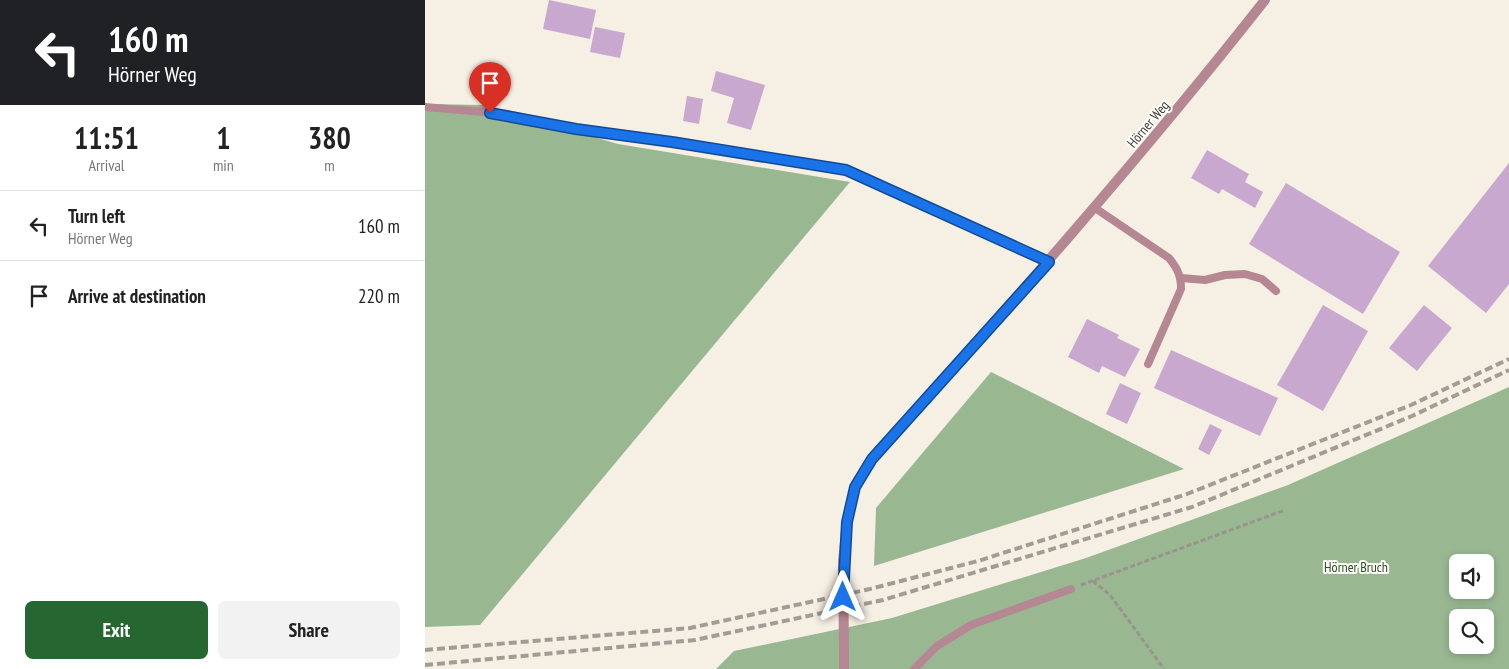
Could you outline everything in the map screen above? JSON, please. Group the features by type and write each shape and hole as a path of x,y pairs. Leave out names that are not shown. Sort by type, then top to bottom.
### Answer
{"street":[{"name":"Hörner Weg","path":"844,669 843,561 847,522 855,487 872,459 1049,262 1187,99 1265,0"}],"lane":[{"path":"425,107 507,114 576,129 672,142 846,170 1049,262"},
{"path":"1095,208 1169,258 1177,268 1181,278 1181,289 1148,364"},
{"path":"1181,278 1205,280 1225,274 1245,274 1262,279 1276,291"},
{"path":"914,669 937,646 971,625 1071,589"}],"path":[{"path":"1071,589 1285,510"},
{"path":"1093,581 1110,595 1164,669"}],"green space":[{"path":"425,104 483,105 618,144 850,182 480,625 425,627"},
{"path":"991,372 1184,469 874,566 876,508"},
{"name":"Hörner Bruch","path":"1509,387 1509,669 716,669 734,651 892,618 1086,558 1288,485"}],"building":[{"path":"549,0 596,10 590,39 543,29"},
{"path":"595,27 625,33 620,58 590,52"},
{"path":"716,71 765,85 751,130 727,123 734,98 711,91"},
{"path":"687,96 703,99 699,124 683,121"},
{"path":"1207,150 1249,174 1245,182 1263,192 1255,208 1222,189 1219,194 1191,178"},
{"path":"1509,163 1509,284 1486,313 1428,266"},
{"path":"1286,183 1400,252 1363,314 1249,244"},
{"path":"1323,305 1368,331 1323,411 1277,385"},
{"path":"1424,305 1452,328 1417,371 1389,348"},
{"path":"1087,319 1119,335 1117,338 1140,349 1125,377 1102,366 1099,373 1068,357"},
{"path":"1171,350 1278,398 1260,436 1154,388"},
{"path":"1120,383 1141,393 1127,424 1106,414"},
{"path":"1210,424 1222,430 1209,455 1198,449"}],"railway":[{"path":"425,650 690,628 870,589 978,561 1187,494 1411,405 1509,359"},
{"path":"425,665 695,640 883,600 1192,507 1412,416 1509,370"}],"route":[{"path":"490,113 507,114 576,129 672,142 846,170 1049,262 872,459 855,487 847,522 843,561 843,597"}]}
